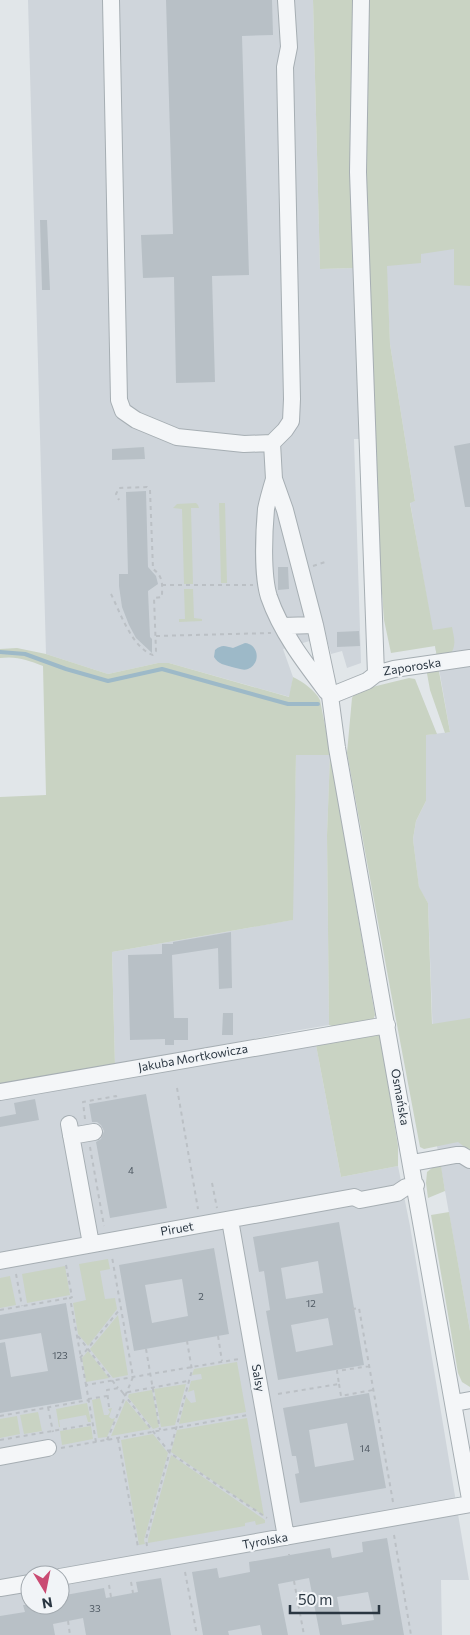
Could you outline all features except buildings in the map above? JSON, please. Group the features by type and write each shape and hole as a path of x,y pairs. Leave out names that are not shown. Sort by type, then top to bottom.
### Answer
{"street":[{"path":"111,0 119,400 123,411 136,420 177,437 244,444 272,443 291,421 284,67 289,47 286,0"},
{"path":"360,0 358,172 376,674"},
{"path":"272,443 274,479 266,508 264,561 266,584 279,630 330,696"},
{"name":"Osmańska","path":"274,479 285,510 315,625 330,696 337,748 412,1163 411,1186 454,1404 470,1499"},
{"path":"279,630 315,625"},
{"name":"Zaporoska","path":"330,696 367,682 376,674 394,669 470,658"},
{"name":"Jakuba Mortkowicza","path":"0,1092 387,1025"},
{"path":"81,1135 91,1244"},
{"path":"412,1163 456,1155 462,1155 470,1160"},
{"name":"Piruet","path":"0,1261 354,1196 360,1200 397,1193 411,1186"},
{"name":"Salsy","path":"230,1220 286,1537"},
{"path":"454,1404 470,1400"},
{"path":"0,1456 52,1447"},
{"name":"Tyrolska","path":"70,1575 470,1504"},
{"path":"0,1588 20,1584"}],"path":[{"path":"110,594 129,632 147,653 152,655 156,651 154,598 162,597 162,586 160,574 153,569 150,490 147,487 119,488 116,494 119,500"},
{"path":"162,586 266,584"},
{"path":"156,636 262,633 279,630"},
{"path":"176,1088 181,1101 184,1130 196,1186 198,1209"},
{"path":"104,1226 78,1124 86,1122 83,1102 116,1096 116,1099"},
{"path":"212,1183 216,1205"},
{"path":"108,1440 133,1377 112,1257"},
{"path":"66,1265 76,1335 96,1442"},
{"path":"16,1274 22,1306"},
{"path":"0,1310 70,1298"},
{"path":"80,1358 121,1308"},
{"path":"352,1309 359,1308 394,1502 389,1503"},
{"path":"76,1335 170,1453 266,1518"},
{"path":"218,1336 222,1362"},
{"path":"147,1546 146,1540 192,1367 187,1341"},
{"path":"146,1349 160,1430"},
{"path":"86,1386 239,1359"},
{"path":"370,1366 337,1371 341,1396 374,1390"},
{"path":"122,1393 189,1381"},
{"path":"278,1394 339,1384"},
{"path":"110,1407 107,1390 118,1388"},
{"path":"0,1416 108,1396"},
{"path":"48,1407 53,1431 52,1447 56,1449 248,1415"},
{"path":"0,1440 93,1424"},
{"path":"118,1438 138,1547"},
{"path":"394,1535 411,1635"},
{"path":"185,1572 196,1635"},
{"path":"294,1581 304,1635"},
{"path":"131,1582 133,1593"},
{"path":"109,1585 111,1597"},
{"path":"68,1621 70,1635"}],"shaded area":[{"path":"28,0 313,0 320,269 355,268 359,439 354,439 361,663 347,668 342,651 331,654 326,636 283,649 293,677 290,697 169,663 158,663 108,674 46,654"},
{"path":"470,242 470,1331 437,1146 428,903 419,888 413,839 416,821 426,801 426,735 450,732 410,502 415,501 390,344 386,256"},
{"path":"296,755 330,755 327,835 329,1025 115,1066 112,952 292,920"},
{"path":"316,1045 341,1177 398,1166 410,1226 469,1580 441,1580 442,1635 0,1635 0,1100"}],"green space":[{"path":"313,0 357,0 355,268 320,269"},
{"path":"364,0 470,0 470,286 454,285 454,249 421,254 421,263 387,266 390,344 415,501 410,503 433,630 452,627 454,638 454,648 450,655 437,657 435,646 391,653 384,620 370,430 369,232 363,195"},
{"path":"196,503 199,508 191,508 193,584 184,584 182,509 173,508 177,504"},
{"path":"219,503 225,503 227,583 221,583"},
{"path":"184,589 193,589 194,618 202,619 202,621 179,622 179,619 185,619"},
{"path":"17,648 46,654 108,674 158,663 169,663 289,697 293,677 301,681 320,700 330,755 296,755 293,920 112,952 115,1066 0,1086 0,797 46,795 43,666 17,658 0,658 0,649"},
{"path":"438,666 450,732 445,733 430,690 426,668"},
{"path":"409,678 415,679 437,734 426,735 426,801 416,821 413,839 419,887 428,903 432,1024 470,1018 470,1151 458,1142 424,1149 420,1147 347,753 352,698 356,691"},
{"path":"330,755 375,1015 373,1020 335,1027 329,1025 327,835"},
{"path":"377,1033 380,1035 398,1146 398,1166 341,1177 316,1045"},
{"path":"441,1166 445,1191 428,1198 427,1172 432,1168"},
{"path":"449,1212 470,1331 470,1387 462,1382 458,1373 431,1215"},
{"path":"108,1259 110,1269 100,1271 105,1299 115,1298 117,1309 88,1346 78,1334 73,1303 86,1300 79,1264"},
{"path":"65,1266 70,1295 27,1303 22,1274"},
{"path":"10,1276 16,1305 0,1308 0,1278"},
{"path":"118,1315 128,1375 113,1378 90,1349"},
{"path":"88,1351 109,1378 86,1382 82,1358"},
{"path":"237,1362 246,1412 179,1424 186,1397 191,1403 196,1402 194,1390 188,1392 191,1381 202,1379 201,1374 192,1375 194,1369"},
{"path":"186,1384 175,1425 161,1427 154,1389"},
{"path":"152,1390 159,1427 153,1429 128,1397 129,1394"},
{"path":"100,1398 104,1415 108,1415 110,1412 108,1409 112,1408 109,1417 115,1418 107,1437 98,1438 92,1400"},
{"path":"126,1400 150,1429 111,1436"},
{"path":"87,1403 91,1422 88,1422 86,1415 59,1420 59,1427 56,1409"},
{"path":"38,1412 42,1431 24,1434 20,1415"},
{"path":"17,1416 20,1434 0,1438 0,1419"},
{"path":"247,1418 264,1516 171,1452 177,1430"},
{"path":"91,1426 93,1439 62,1445 60,1431"},
{"path":"153,1434 168,1453 144,1540 145,1544 139,1545 121,1440"},
{"path":"171,1455 265,1520 265,1523 256,1525 255,1521 245,1523 245,1526 148,1543"}],"water":[{"path":"245,643 250,644 257,654 255,663 248,669 242,670 224,665 214,657 215,650 220,647 233,648"}],"waterway":[{"path":"0,652 25,654 66,669 108,681 162,669 288,704 318,704"}]}
